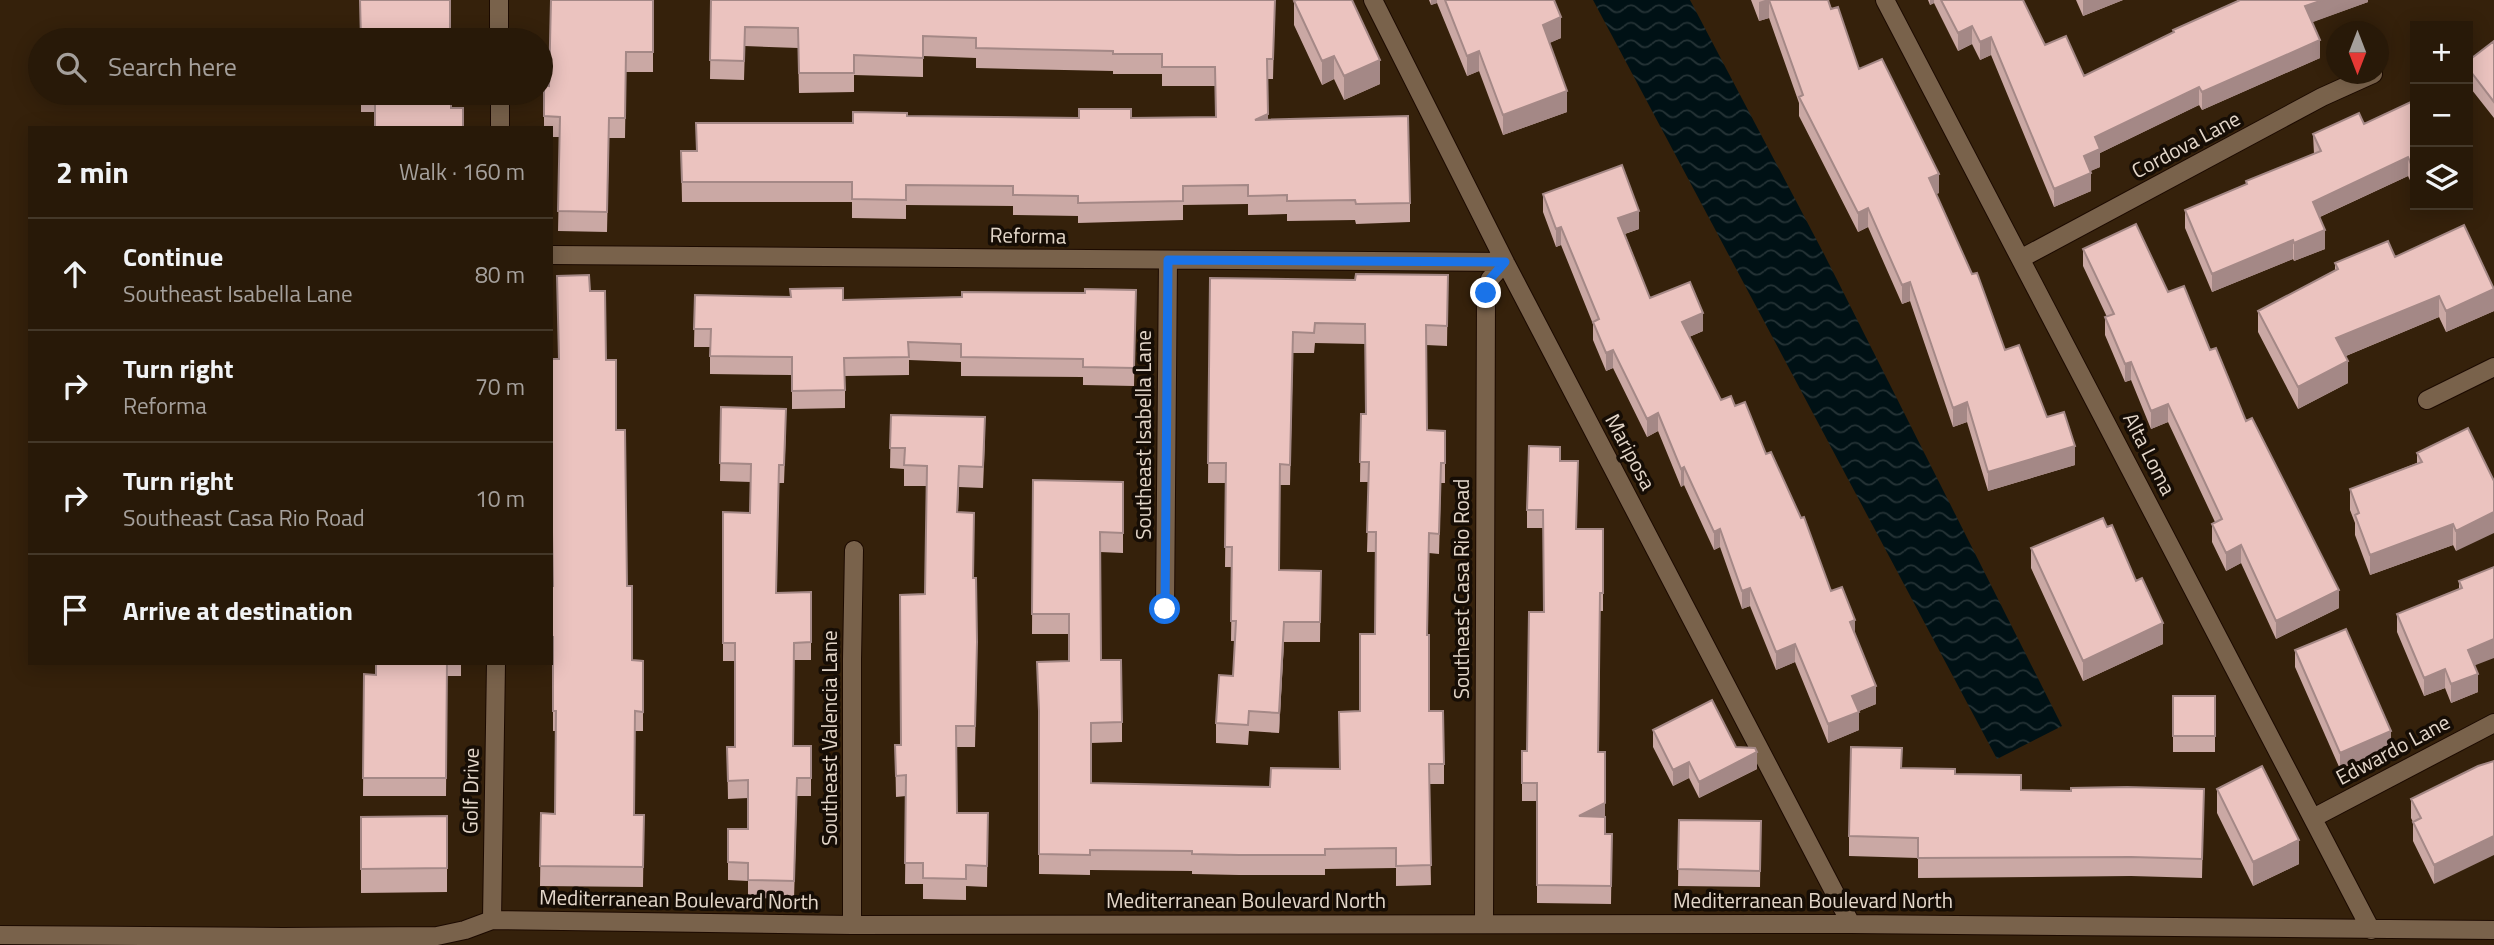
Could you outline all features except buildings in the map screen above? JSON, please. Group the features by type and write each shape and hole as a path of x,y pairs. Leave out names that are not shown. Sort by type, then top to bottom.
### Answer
{"street":[{"path":"499,0 499,28"},
{"name":"Mariposa","path":"1373,0 1505,262 1852,923"},
{"name":"Alta Loma","path":"1885,0 2371,930"},
{"name":"Cordova Lane","path":"2022,258 2350,84"},
{"path":"500,105 500,126"},
{"name":"Reforma","path":"553,255 1505,262"},
{"name":"Southeast Isabella Lane","path":"1165,609 1168,260"},
{"name":"Southeast Casa Rio Road","path":"1484,923 1486,293 1490,279 1505,262"},
{"path":"2427,400 2494,367"},
{"name":"Southeast Valencia Lane","path":"852,925 854,550"},
{"name":"Golf Drive","path":"492,920 496,665"},
{"name":"Edwardo Lane","path":"2313,818 2494,723"},
{"name":"Mediterranean Boulevard North","path":"0,935 437,936 492,920 852,925 1852,923 2494,930"}],"water":[{"path":"1593,0 1690,0 1825,256 2062,726 1997,759"}],"route":[{"path":"1165,609 1168,260 1505,262 1490,279 1486,293"}]}
